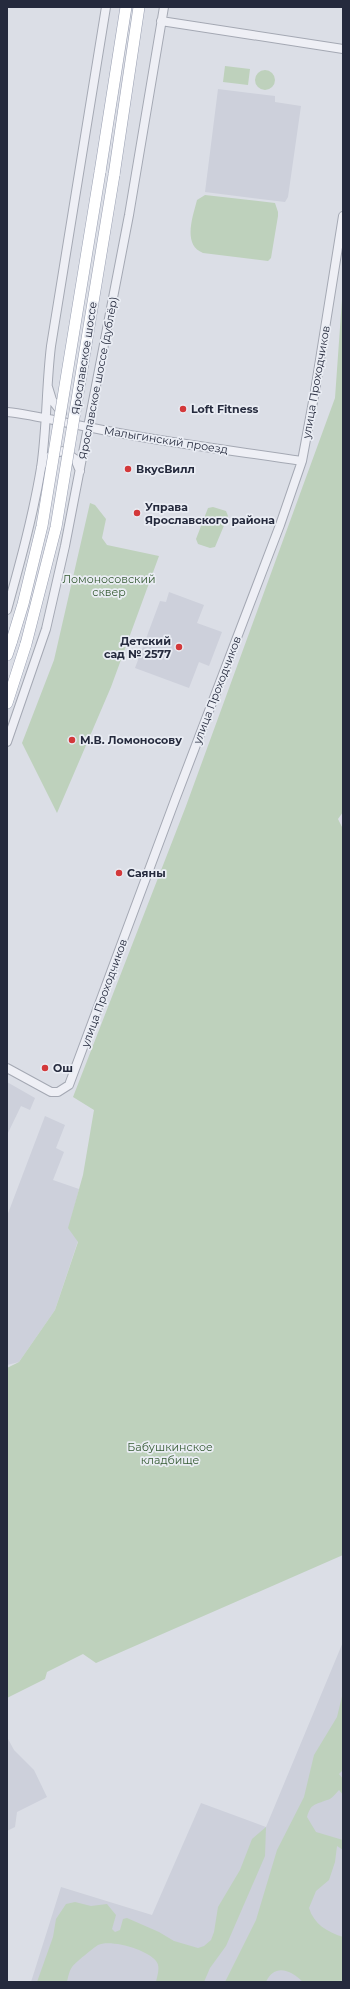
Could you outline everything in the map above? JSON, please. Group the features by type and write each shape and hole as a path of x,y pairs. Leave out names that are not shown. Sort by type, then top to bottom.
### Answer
{"main road":[{"name":"Ярославское шоссе","path":"7,655 23,604 42,526 126,7"},
{"name":"Ярославское шоссе","path":"7,703 26,644 56,527 114,175 139,7"}],"street":[{"path":"7,610 24,549 41,467 46,381 106,7"},
{"name":"Ярославское шоссе (дублёр)","path":"7,742 46,629 80,473 129,215 164,7"},
{"path":"161,21 343,49"},
{"name":"улица Проходчиков","path":"7,1068 51,1092 58,1092 69,1085 175,800 280,525 302,461 315,391 343,216"},
{"path":"46,381 52,400 57,408 62,414 79,425"},
{"name":"Малыгинский проезд","path":"7,412 44,417 88,427 302,461"},
{"path":"41,467 50,456 56,452 64,451 75,459 80,473"}],"shaded area":[{"path":"218,89 275,96 275,102 301,106 288,197 285,202 205,192"},
{"name":"Детский сад № 2577","path":"169,592 204,605 197,623 222,632 209,666 199,662 189,688 135,668 160,601 166,602"},
{"path":"7,1082 35,1098 30,1110 21,1106 7,1135"},
{"path":"45,1116 65,1125 56,1148 64,1152 53,1180 79,1189 69,1228 78,1241 55,1310 19,1362 7,1365 7,1216"},
{"path":"343,1642 343,1982 31,1982 61,1887 152,1915 201,1803 266,1827"},
{"path":"7,1737 14,1750 34,1770 47,1797 17,1812 15,1827 7,1831"}],"green space":[{"path":"225,66 250,69 248,85 223,82"},
{"path":"265,70 272,73 275,80 272,87 265,90 258,87 255,80 258,73"},
{"path":"205,195 275,203 278,216 271,258 268,261 203,253 197,249 193,244 191,237 192,222 197,200"},
{"name":"Бабушкинское кладбище","path":"343,285 343,812 338,819 343,829 343,1555 96,1663 83,1654 47,1672 45,1679 7,1698 7,1368 19,1362 55,1310 78,1242 68,1228 83,1175 94,1110 73,1097 186,806 335,398"},
{"name":"Ломоносовский сквер","path":"90,503 95,505 106,519 102,538 107,545 159,556 111,687 57,813 22,743 54,660"},
{"path":"213,507 226,511 228,516 215,547 210,548 198,544 196,539 208,508"},
{"path":"343,1692 343,1770 339,1774 343,1779 343,1795 339,1790 331,1798 314,1805 310,1809 307,1817 316,1832 343,1840 343,1850 337,1846 335,1862 329,1880 316,1891 309,1908 314,1919 322,1927 343,1937 343,1982 303,1982 289,1972 279,1970 274,1972 266,1982 225,1982 256,1920 277,1850 304,1797 314,1755 337,1717"},
{"path":"266,1827 265,1856 226,1946 210,1968 204,1982 156,1982 158,1966 152,1957 138,1950 111,1943 98,1945 80,1959 71,1969 67,1982 37,1982 53,1937 56,1919 66,1904 75,1902 91,1906 107,1904 116,1915 112,1929 115,1932 120,1930 123,1919 127,1918 159,1932 174,1941 198,1948 204,1946 211,1940 214,1932 218,1907 240,1870 252,1839"}],"place":[{"name":"Loft Fitness","path":"183,409"},
{"name":"ВкусВилл","path":"128,469"},
{"name":"Управа Ярославского района","path":"137,513"},
{"name":"Детский сад № 2577","path":"179,647"},
{"name":"М.В. Ломоносову","path":"72,740"},
{"name":"Саяны","path":"119,873"},
{"name":"Ош","path":"45,1068"}]}
